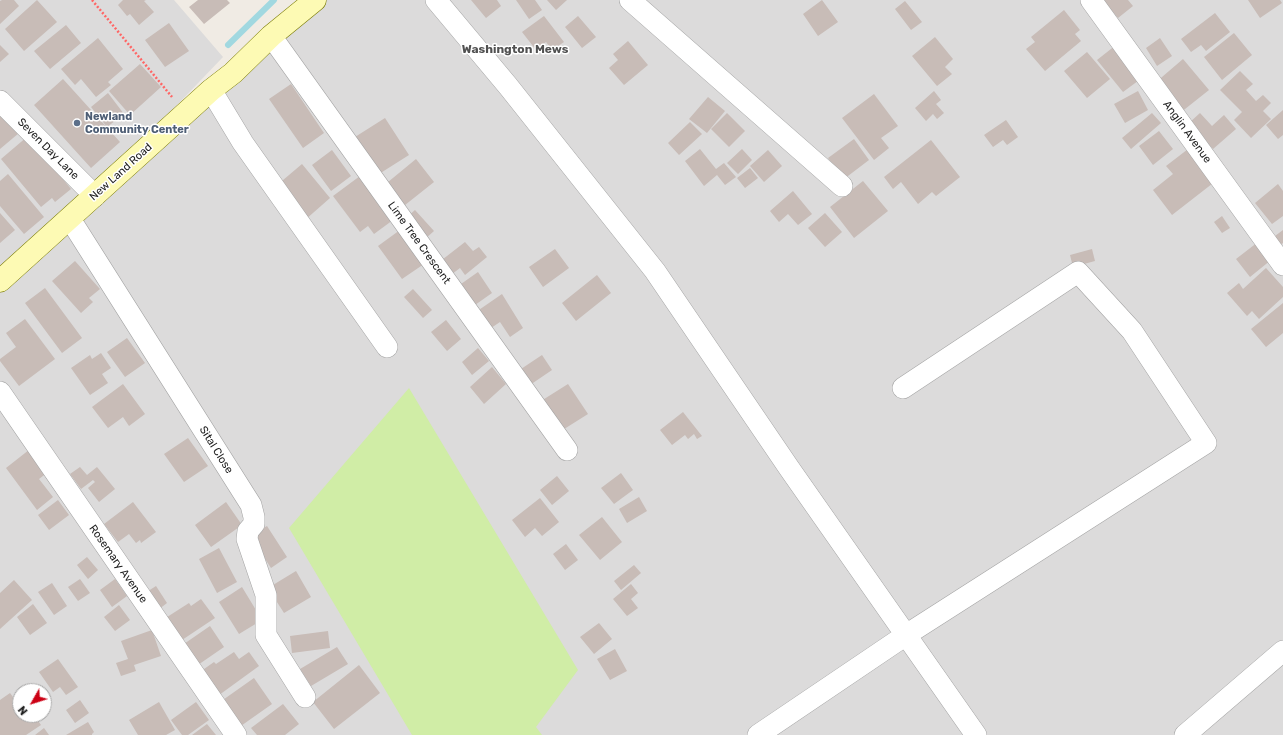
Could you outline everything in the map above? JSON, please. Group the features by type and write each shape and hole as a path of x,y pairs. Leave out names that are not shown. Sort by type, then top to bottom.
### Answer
{"street":[{"name":"New Land Road","path":"3,274 70,219 211,90 233,73 271,36 315,0"},
{"path":"436,0 508,86 655,271 789,468 976,735"},
{"path":"630,0 842,186"},
{"name":"Anglin Avenue","path":"1091,0 1283,264"},
{"name":"Lime Tree Crescent","path":"271,36 566,450"},
{"path":"211,90 243,143 387,347"},
{"name":"Seven Day Lane","path":"0,101 95,196"},
{"name":"Sital Close","path":"70,219 251,505 254,524 248,531 247,539 266,595 266,635 306,697"},
{"path":"758,735 906,635 1206,443 1132,331 1078,272 903,388"},
{"name":"Rosemary Avenue","path":"0,392 236,735"},
{"path":"1185,735 1283,650"}],"path":[{"path":"92,0 186,113"}],"shaded area":[{"path":"0,0 174,0 223,57 99,191 315,0 1283,0 1283,735 0,735"}],"green space":[{"path":"409,388 578,670 536,727 542,735 412,735 289,528"}],"building":[{"path":"14,0 19,6 0,24 0,1"},
{"path":"37,0 57,22 24,51 5,29"},
{"path":"123,0 146,0 144,1 154,12 139,25 130,14 127,16 118,5"},
{"path":"198,0 227,0 230,3 204,24 189,7"},
{"path":"471,0 497,0 501,6 486,18"},
{"path":"516,0 535,0 542,10 529,19"},
{"path":"547,0 567,0 556,10"},
{"path":"822,0 838,22 818,36 803,14"},
{"path":"1103,0 1128,0 1133,6 1118,18"},
{"path":"1248,0 1280,0 1282,3 1260,18"},
{"path":"905,1 922,22 911,30 895,9"},
{"path":"1064,10 1080,30 1075,34 1081,41 1045,71 1026,49 1035,42 1031,37"},
{"path":"1215,13 1230,32 1206,51 1201,45 1191,52 1181,39"},
{"path":"544,16 564,42 552,50 546,42 536,50 522,32"},
{"path":"578,16 596,37 582,48 565,27"},
{"path":"169,23 189,51 165,67 145,40"},
{"path":"66,25 81,43 50,69 34,51"},
{"path":"1234,33 1252,55 1222,80 1204,57"},
{"path":"935,37 953,59 945,67 952,74 937,86 912,56"},
{"path":"98,38 123,69 108,82 111,85 96,97 81,79 75,85 61,69"},
{"path":"1160,38 1172,56 1157,66 1146,48"},
{"path":"628,41 648,65 624,85 609,68 618,60 613,54"},
{"path":"0,45 9,54 0,62"},
{"path":"1116,45 1142,78 1123,92 1097,60"},
{"path":"1087,52 1110,79 1087,98 1064,71"},
{"path":"1183,59 1209,90 1180,113 1155,83"},
{"path":"140,64 161,87 130,115 109,91"},
{"path":"1240,71 1253,84 1246,90 1256,101 1263,95 1271,103 1263,111 1271,119 1251,138 1234,120 1242,112 1220,90"},
{"name":"Newland Community Center","path":"63,79 120,142 91,168 34,105"},
{"path":"291,84 324,133 303,148 269,99"},
{"path":"934,91 941,100 936,104 944,113 937,119 933,114 926,121 915,108"},
{"path":"1138,91 1148,110 1125,123 1114,104"},
{"path":"108,93 124,114 107,127 91,107"},
{"path":"874,94 898,126 881,138 889,148 874,160 842,118"},
{"path":"708,97 725,111 707,133 689,119"},
{"path":"1283,110 1283,135 1278,139 1266,125"},
{"path":"0,111 19,133 0,149"},
{"path":"727,113 745,131 729,147 711,129"},
{"path":"1152,113 1161,123 1131,149 1122,138"},
{"path":"1200,113 1212,126 1224,115 1236,129 1213,149 1189,123"},
{"path":"385,118 409,155 379,174 355,137"},
{"path":"1006,120 1018,137 1007,145 1003,140 993,147 984,135"},
{"path":"690,122 702,134 679,155 668,143"},
{"path":"1159,131 1173,149 1153,165 1139,146"},
{"path":"28,136 71,189 55,202 52,198 41,207 1,159"},
{"path":"854,139 869,160 844,179 828,158"},
{"path":"931,140 960,177 936,196 932,192 918,204 901,182 893,189 884,177"},
{"path":"1192,146 1217,180 1172,215 1153,190 1173,174 1166,166"},
{"path":"700,149 716,169 724,163 736,177 725,185 717,175 704,186 685,161"},
{"path":"742,149 752,160 738,174 727,163"},
{"path":"332,150 351,176 331,191 312,165"},
{"path":"768,150 782,166 764,182 750,166"},
{"path":"416,159 434,182 400,209 382,187"},
{"path":"302,164 330,198 305,220 276,186"},
{"path":"750,168 758,178 745,188 737,178"},
{"path":"8,174 44,217 24,234 0,206 0,181"},
{"path":"360,176 393,220 374,234 368,226 360,232 333,196"},
{"path":"863,181 888,211 854,238 830,207"},
{"path":"1278,184 1283,191 1283,216 1272,224 1255,203"},
{"path":"793,191 812,214 798,225 788,214 779,222 770,211"},
{"path":"415,210 434,231 425,239 406,218"},
{"path":"0,213 15,230 0,243"},
{"path":"825,213 842,232 825,247 808,228"},
{"path":"1222,216 1230,228 1222,233 1214,222"},
{"path":"400,230 424,264 402,279 378,246"},
{"path":"1283,230 1283,243 1277,247 1271,239"},
{"path":"465,242 473,251 479,247 487,257 465,275 460,268 448,277 438,263"},
{"path":"1258,242 1271,260 1250,277 1236,259"},
{"path":"555,249 569,268 543,287 529,267"},
{"path":"1092,249 1095,261 1073,267 1070,255"},
{"path":"75,261 100,289 89,298 93,302 81,313 52,281"},
{"path":"1266,268 1283,287 1283,297 1259,319 1252,311 1247,316 1227,293 1239,283 1243,289"},
{"path":"478,272 492,293 475,305 461,284"},
{"path":"597,275 611,293 576,321 562,303"},
{"path":"45,288 82,338 62,353 25,303"},
{"path":"413,289 432,310 423,318 404,297"},
{"path":"502,294 523,328 510,337 500,322 485,332 473,314"},
{"path":"1283,303 1283,333 1266,347 1251,329"},
{"path":"25,319 55,359 19,386 0,359 16,347 6,333"},
{"path":"446,320 461,339 447,351 431,332"},
{"path":"127,338 145,363 125,377 107,352"},
{"path":"478,348 489,361 472,375 462,362"},
{"path":"101,353 111,368 102,374 108,383 90,395 71,368 90,355 92,359"},
{"path":"542,355 552,370 527,387 518,371"},
{"path":"492,367 506,384 484,404 470,387"},
{"path":"123,384 145,414 129,426 123,417 108,428 92,407"},
{"path":"568,384 588,414 561,431 541,401"},
{"path":"683,412 702,436 697,439 694,434 688,439 685,435 672,445 660,430"},
{"path":"188,438 208,466 184,482 164,454"},
{"path":"34,446 52,469 39,479 53,497 37,510 6,468"},
{"path":"80,467 87,475 97,467 115,489 99,502 88,488 95,482 93,480 81,489 70,474"},
{"path":"621,473 633,490 614,504 601,488"},
{"path":"557,476 569,491 552,505 540,490"},
{"path":"639,497 647,511 627,523 619,509"},
{"path":"540,498 559,522 542,536 535,528 525,537 512,520"},
{"path":"58,500 69,515 49,530 38,515"},
{"path":"133,502 156,532 141,543 140,540 136,543 129,534 118,542 104,524"},
{"path":"226,502 242,525 211,547 195,525"},
{"path":"602,517 622,542 600,560 579,535"},
{"path":"267,526 287,557 271,568 250,536"},
{"path":"566,544 578,560 565,570 553,554"},
{"path":"219,548 237,582 217,593 199,559"},
{"path":"87,557 98,570 88,579 77,565"},
{"path":"634,565 641,573 621,590 614,581"},
{"path":"296,571 311,597 284,613 268,588"},
{"path":"80,579 90,593 78,601 68,587"},
{"path":"115,579 127,596 112,607 100,590"},
{"path":"14,580 32,600 0,629 0,593"},
{"path":"52,583 67,606 54,615 38,592"},
{"path":"631,584 638,593 631,599 638,608 627,616 613,599"},
{"path":"156,586 167,603 154,613 142,595"},
{"path":"242,587 262,620 239,634 219,602"},
{"path":"201,599 215,618 179,642 164,619 189,603 191,606"},
{"path":"33,604 47,623 30,635 17,617"},
{"path":"119,605 130,620 115,631 104,617"},
{"path":"599,623 612,639 594,654 580,637"},
{"path":"210,626 224,647 195,667 181,646"},
{"path":"152,630 161,656 134,665 136,671 121,676 116,663 128,659 121,641"},
{"path":"328,631 330,648 292,653 290,636"},
{"path":"337,647 348,664 311,686 300,669"},
{"path":"615,649 627,671 610,680 597,659"},
{"path":"234,652 239,659 249,652 259,666 215,698 197,674 214,662 216,664"},
{"path":"58,659 78,687 66,695 60,687 53,692 52,683 47,683 39,672"},
{"path":"359,665 380,693 334,729 313,702"},
{"path":"254,678 272,704 238,728 220,702"},
{"path":"10,693 12,696 12,723 40,723 41,725 26,735 0,735 0,700"},
{"path":"80,700 89,713 75,723 66,710"},
{"path":"159,702 175,730 166,735 138,735 129,720"},
{"path":"196,702 209,720 188,735 182,735 171,720"},
{"path":"283,704 299,724 285,735 257,735 251,728"},
{"path":"88,722 94,732 92,735 66,735"},
{"path":"207,724 216,735 192,735"},
{"path":"44,728 49,735 35,735"}],"waterway":[{"path":"228,45 274,0"}],"place":[{"name":"Newland Community Center","path":"77,123"}],"district":[{"name":"Washington Mews","path":"515,50"}]}
